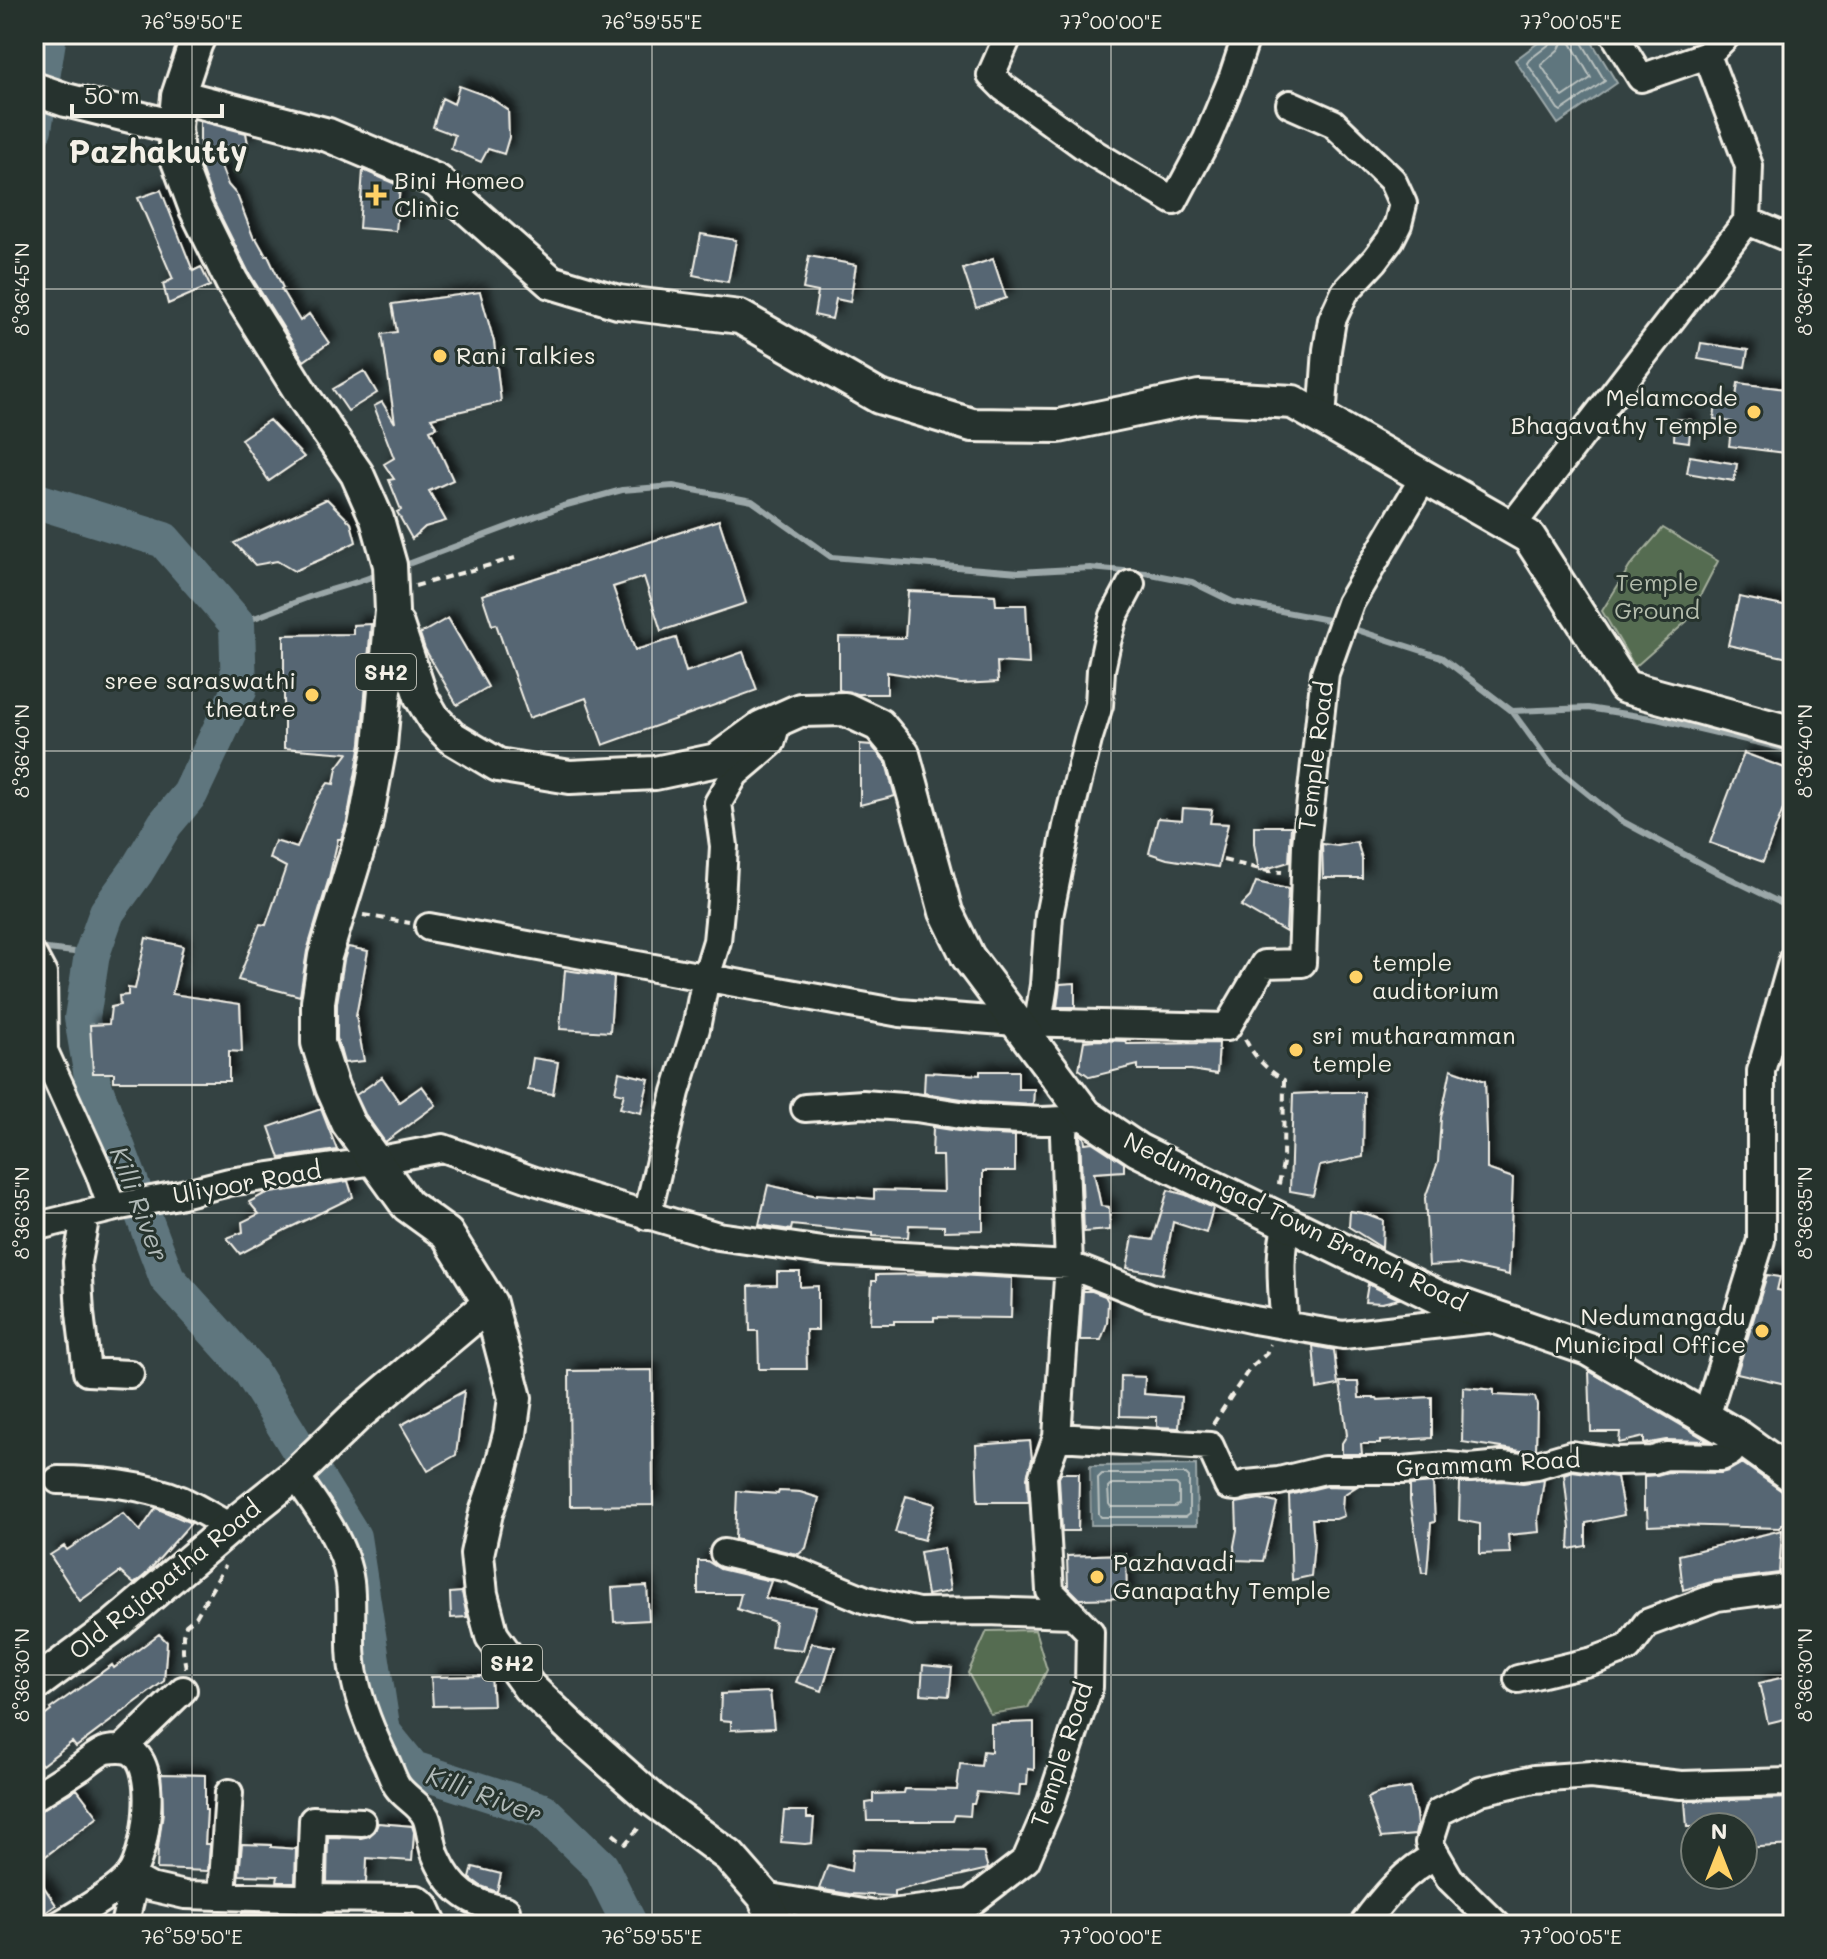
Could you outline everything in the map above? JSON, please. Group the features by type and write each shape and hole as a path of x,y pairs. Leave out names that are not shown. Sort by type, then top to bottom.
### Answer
{"main road":[{"name":"SH2","path":"200,34 176,112 177,158 191,196 232,282 305,399 357,474 377,519 390,565 392,604 380,746 365,826 325,956 318,1002 318,1043 348,1123 407,1205 447,1234 490,1303 515,1398 510,1434 477,1554 481,1594 492,1636 529,1687 659,1804 729,1856 770,1910"},
{"path":"34,89 66,100 176,112 328,135 437,181 551,282 618,302 740,317 879,397 972,425 1059,426 1199,397 1293,402 1529,537 1625,687 1793,733"},
{"name":"Nedumangad Town Branch Road","path":"392,604 421,697 434,719 451,737 498,765 570,777 655,773 717,760 762,727 800,710 845,709 879,725 903,754 946,912 968,957 1027,1023 1076,1118 1438,1297 1588,1349 1739,1437 1793,1476"},
{"name":"Old Rajapatha Road","path":"34,1685 115,1625 295,1475 355,1417 490,1303"}],"street":[{"path":"1009,34 991,75 1004,88 1095,154 1174,201 1207,139 1247,34"},
{"path":"1614,34 1641,78 1707,55 1728,34"},
{"path":"1511,527 1747,221 1749,166 1707,55"},
{"path":"1290,104 1333,123 1392,180 1403,204 1390,240 1345,292 1332,320 1322,419"},
{"path":"1747,221 1793,240"},
{"name":"Temple Road","path":"1227,1027 1264,964 1302,963 1311,781 1325,673 1350,603 1424,477"},
{"path":"1027,1023 1044,985 1049,916 1067,826 1099,705 1101,670 1107,642 1114,616 1131,584"},
{"path":"647,1216 676,1092 696,1028 717,941 724,846 718,803 735,774 771,743 778,719"},
{"path":"429,927 900,1013 1027,1023 1227,1027"},
{"path":"34,957 43,974 44,1051 116,1207"},
{"path":"1706,1417 1761,1240 1761,1071 1793,959"},
{"path":"805,1108 863,1104 979,1118 1042,1121 1076,1118"},
{"name":"Temple Road","path":"770,1910 875,1915 974,1914 1026,1860 1051,1802 1089,1687 1090,1632 1050,1591 1043,1476 1057,1437 1069,1265 1064,1136 1076,1118"},
{"name":"Uliyoor Road","path":"34,1227 229,1182 443,1148 535,1181 718,1236 830,1252 1069,1265 1150,1297 1343,1335 1499,1317"},
{"path":"86,1214 77,1262 87,1372 130,1374"},
{"path":"1278,1324 1284,1316 1282,1253 1285,1231 1280,1219"},
{"path":"1057,1437 1210,1446"},
{"name":"Grammam Road","path":"1210,1446 1228,1486 1237,1487 1324,1470 1521,1467 1571,1455 1616,1461 1653,1460 1666,1456 1721,1457 1731,1452 1739,1437"},
{"path":"295,1475 333,1533 345,1564 350,1581 350,1636 355,1680 398,1788 415,1802 427,1818 437,1859 458,1889 467,1898 506,1910"},
{"path":"58,1480 148,1489 181,1500 230,1527"},
{"path":"724,1553 791,1569 866,1600 918,1612 1072,1614"},
{"path":"1518,1679 1593,1661 1628,1648 1647,1623 1717,1597 1793,1587"},
{"path":"122,1749 183,1690"},
{"path":"34,1797 105,1750 132,1752 142,1764 149,1813 138,1859 130,1876 131,1897 124,1925"},
{"path":"1430,1859 1429,1843 1439,1812 1481,1791 1534,1779 1591,1775 1681,1785 1793,1782"},
{"path":"222,1896 229,1793"},
{"path":"309,1925 313,1820 362,1822"},
{"path":"1417,1835 1430,1859 1497,1925"},
{"path":"1363,1925 1408,1873 1430,1859"},
{"path":"130,1876 150,1887 185,1895 417,1899 425,1905 434,1925"},
{"path":"59,1925 130,1876"}],"path":[{"path":"392,604 416,585 515,558"},
{"path":"1223,860 1268,871 1305,873"},
{"path":"337,910 429,927"},
{"path":"1227,1027 1244,1038 1252,1054 1268,1070 1284,1080 1280,1219"},
{"path":"1210,1446 1213,1424 1250,1368 1266,1354 1278,1324"},
{"path":"183,1690 186,1667 183,1635 186,1625 196,1617 225,1568 230,1527"},
{"path":"613,1834 625,1844 659,1804"}],"green space":[{"name":"Temple Ground","path":"1663,528 1718,561 1687,621 1635,667 1602,611 1630,566"},
{"path":"1035,1630 1047,1670 1028,1708 990,1714 968,1673 987,1631"}],"water":[{"path":"1550,34 1587,34 1617,83 1558,124 1515,60"},
{"path":"1196,1465 1197,1525 1091,1525 1090,1466"}],"building":[{"path":"459,86 489,97 508,110 509,137 504,154 488,149 481,162 451,149 455,135 433,127 442,98 454,104"},
{"path":"200,121 246,133 248,144 214,148 228,185 237,195 254,239 268,256 281,289 300,321 309,314 329,343 304,361 249,273 213,201 200,165"},
{"path":"363,170 400,186 396,231 359,228"},
{"path":"161,190 193,271 201,267 210,286 168,304 163,284 173,279 138,198"},
{"path":"701,234 736,240 728,282 693,275"},
{"path":"809,256 856,265 850,302 836,299 832,319 814,315 818,292 803,289"},
{"path":"993,259 1006,298 976,308 963,269"},
{"name":"Rani Talkies","path":"480,292 494,342 501,402 431,418 437,427 430,430 453,480 429,491 446,521 425,527 412,539 397,512 401,510 389,480 394,479 384,464 394,458 374,406 382,402 395,423 382,334 397,332 392,304"},
{"name":"Melamcode Bhagavathy Temple","path":"1701,343 1748,350 1745,367 1698,359"},
{"path":"364,371 377,393 348,411 333,389"},
{"name":"Melamcode Bhagavathy Temple","path":"1738,383 1793,390 1793,454 1729,446 1732,422 1714,419 1716,402 1735,405"},
{"name":"Melamcode Bhagavathy Temple","path":"1675,419 1691,420 1689,442 1674,440"},
{"path":"269,420 304,457 269,481 241,439"},
{"name":"Melamcode Bhagavathy Temple","path":"1690,456 1737,464 1734,481 1687,473"},
{"path":"327,499 351,523 356,542 322,559 294,571 277,561 255,565 234,543"},
{"path":"719,520 746,603 661,631 644,577 613,587 635,650 676,638 686,672 743,652 757,690 603,745 586,698 529,718 496,624 492,625 482,595"},
{"path":"908,591 995,595 996,605 1026,605 1029,664 997,662 998,682 961,684 887,672 887,694 857,694 839,690 839,637 905,638"},
{"path":"1739,597 1793,608 1793,659 1728,645"},
{"path":"448,618 488,687 457,705 425,649 420,634"},
{"path":"371,624 361,743 347,821 341,839 338,839 307,951 300,996 238,980 260,924 266,925 286,867 269,858 275,841 297,848 316,800 328,783 334,784 337,768 348,753 284,748 284,635 353,634 353,625"},
{"path":"860,744 871,745 886,763 895,796 860,805"},
{"path":"1744,753 1793,771 1793,783 1763,862 1710,843"},
{"path":"1183,808 1212,810 1210,823 1228,824 1218,867 1149,853 1158,818 1182,820"},
{"path":"1254,826 1291,826 1289,862 1259,871"},
{"path":"1357,842 1362,859 1362,878 1323,878 1322,844 1338,846"},
{"path":"1256,882 1288,889 1286,932 1241,906 1250,897"},
{"path":"146,938 183,946 172,994 240,1004 242,1052 229,1051 229,1081 114,1081 114,1073 93,1073 90,1025 109,1024 111,1007 120,1005 119,996 128,995 128,988 135,989"},
{"path":"348,947 368,951 356,1016 364,1061 344,1063 337,1038 337,1003"},
{"path":"565,970 614,977 610,1032 560,1029"},
{"path":"1075,983 1075,1007 1057,1007 1060,984"},
{"path":"1084,1041 1126,1041 1127,1044 1219,1043 1217,1074 1191,1070 1138,1070 1138,1065 1090,1077 1079,1069"},
{"path":"533,1058 558,1062 553,1094 528,1090"},
{"path":"1451,1069 1485,1081 1487,1169 1513,1178 1509,1275 1459,1264 1429,1266 1425,1198 1438,1162 1441,1118"},
{"path":"980,1071 1018,1071 1018,1089 1034,1089 1033,1105 981,1102 924,1093 925,1072 980,1075"},
{"path":"619,1072 649,1079 641,1113 620,1108 624,1094 615,1092"},
{"path":"382,1077 399,1102 422,1086 436,1105 385,1142 356,1095"},
{"path":"1364,1092 1363,1157 1320,1166 1313,1195 1290,1191 1293,1094"},
{"path":"321,1109 337,1150 280,1158 269,1127"},
{"path":"933,1127 1015,1136 1015,1171 983,1171 983,1230 944,1231 944,1226 909,1225 908,1237 873,1236 873,1233 792,1225 791,1230 759,1225 768,1185 817,1196 874,1199 874,1190 944,1192 943,1156 932,1156"},
{"path":"1080,1134 1085,1143 1092,1142 1124,1163 1124,1171 1094,1173 1101,1206 1109,1207 1110,1230 1084,1232"},
{"path":"348,1181 353,1197 240,1254 227,1238 243,1232 242,1222 259,1214 249,1202 264,1194"},
{"path":"1168,1190 1213,1208 1206,1233 1173,1222 1163,1274 1127,1268 1133,1237 1153,1240"},
{"path":"1350,1211 1383,1220 1382,1248 1349,1227"},
{"path":"777,1272 800,1272 800,1287 818,1286 818,1330 806,1330 807,1369 759,1369 758,1331 750,1331 749,1286 777,1285"},
{"path":"876,1275 1012,1278 1011,1318 934,1317 934,1321 870,1324 872,1281 876,1281"},
{"name":"Nedumangadu Municipal Office","path":"1767,1275 1780,1277 1777,1290 1793,1293 1793,1373 1790,1385 1737,1373"},
{"path":"1368,1284 1399,1299 1382,1303 1365,1302"},
{"path":"1083,1291 1105,1296 1108,1301 1107,1323 1101,1340 1080,1340"},
{"path":"1313,1346 1334,1350 1338,1385 1317,1389"},
{"path":"652,1370 653,1505 570,1506 569,1371"},
{"path":"1589,1371 1708,1441 1666,1440 1644,1444 1644,1437 1619,1443 1620,1432 1591,1432"},
{"path":"1121,1376 1145,1377 1144,1394 1181,1397 1179,1428 1157,1427 1157,1417 1120,1416"},
{"path":"1340,1382 1358,1382 1359,1398 1432,1397 1432,1438 1361,1444 1362,1454 1342,1454 1342,1443 1347,1435"},
{"path":"1463,1387 1494,1390 1494,1395 1535,1397 1536,1449 1521,1451 1462,1442"},
{"path":"464,1391 456,1455 428,1471 401,1425"},
{"path":"1030,1441 1032,1459 1027,1477 1029,1502 978,1502 976,1445"},
{"path":"1742,1463 1782,1491 1793,1495 1793,1508 1780,1528 1648,1526 1647,1509 1644,1510 1644,1476 1668,1472 1721,1473"},
{"path":"1572,1471 1617,1477 1624,1515 1586,1523 1586,1546 1569,1549 1564,1474"},
{"path":"1061,1473 1079,1473 1078,1531 1062,1531"},
{"path":"1544,1480 1539,1532 1508,1535 1510,1553 1480,1554 1480,1524 1459,1520 1460,1483"},
{"path":"1433,1483 1435,1522 1431,1523 1427,1573 1422,1573 1410,1485"},
{"path":"1326,1486 1356,1487 1343,1495 1344,1516 1312,1519 1314,1542 1311,1576 1292,1580 1289,1495"},
{"path":"737,1491 800,1492 819,1498 806,1548 799,1554 735,1539"},
{"path":"906,1496 935,1504 924,1540 895,1532"},
{"path":"1260,1499 1277,1503 1263,1561 1235,1560 1236,1503"},
{"path":"156,1508 191,1523 134,1584 120,1572 80,1601 50,1555 64,1546 67,1550 123,1513 140,1531"},
{"path":"1782,1530 1779,1573 1715,1581 1683,1590 1679,1555"},
{"path":"944,1548 950,1591 927,1595 920,1552"},
{"name":"Pazhavadi Ganapathy Temple","path":"1126,1554 1127,1598 1080,1599 1068,1587 1067,1556"},
{"path":"698,1561 771,1581 765,1598 816,1607 803,1650 771,1647 775,1622 737,1609 741,1594 698,1594"},
{"path":"647,1586 649,1620 614,1622 612,1588"},
{"path":"462,1592 467,1617 451,1618 450,1593"},
{"path":"159,1634 167,1642 164,1681 76,1747 72,1742 42,1765 34,1755 34,1724 50,1709 112,1665 114,1668"},
{"path":"812,1643 835,1647 822,1691 796,1682"},
{"path":"923,1665 952,1668 949,1696 921,1694"},
{"path":"1793,1675 1793,1717 1768,1723 1759,1683"},
{"path":"491,1676 493,1705 433,1706 431,1677"},
{"path":"770,1692 774,1728 731,1730 731,1721 720,1720 721,1694"},
{"path":"1034,1722 1034,1770 1028,1769 1027,1785 1020,1785 1019,1796 977,1792 970,1816 955,1815 953,1821 867,1821 866,1803 873,1802 873,1794 904,1793 905,1789 957,1790 960,1764 981,1766 983,1751 991,1752 991,1724"},
{"path":"161,1774 205,1775 205,1844 210,1844 208,1871 157,1869 163,1812"},
{"path":"1410,1788 1416,1814 1415,1835 1381,1838 1367,1798"},
{"path":"77,1789 98,1817 43,1858 34,1846 34,1814"},
{"path":"1793,1798 1793,1845 1759,1847 1759,1811 1686,1811 1685,1801"},
{"path":"784,1811 807,1811 807,1818 814,1818 812,1843 781,1842"},
{"path":"378,1823 412,1826 412,1861 367,1858 366,1883 327,1882 328,1837 369,1836"},
{"path":"242,1844 296,1849 295,1882 277,1882 278,1876 239,1875"},
{"path":"853,1849 983,1852 988,1869 894,1891 894,1896 819,1889 828,1865 851,1871"},
{"path":"473,1867 501,1874 497,1892 470,1878"},
{"path":"34,1872 56,1905 34,1921"},
{"path":"242,1913 287,1914 287,1923 242,1923"}],"waterway":[{"name":"Killi River","path":"34,129 49,34"},
{"path":"408,564 563,506 622,490 673,486 752,501 831,557 1019,572 1090,568 1146,573 1192,582 1233,602 1328,620"},
{"name":"Killi River","path":"34,500 164,540 237,624 239,690 190,794 165,824 107,912 92,954 82,1018 93,1083 167,1278 250,1370 353,1537 383,1732 413,1769 543,1811 601,1867 630,1925"},
{"path":"237,624 371,577"},
{"path":"1357,630 1441,657 1512,711 1588,708 1657,719 1793,751"},
{"path":"1512,711 1550,763 1620,820 1791,908"},
{"path":"38,948 92,954"}],"place":[{"name":"Bini Homeo Clinic","path":"376,195"},
{"name":"Rani Talkies","path":"440,356"},
{"name":"Melamcode Bhagavathy Temple","path":"1754,412"},
{"name":"sree saraswathi theatre","path":"312,695"},
{"name":"temple auditorium","path":"1356,977"},
{"name":"sri mutharamman temple","path":"1296,1050"},
{"name":"Nedumangadu Municipal Office","path":"1762,1331"},
{"name":"Pazhavadi Ganapathy Temple","path":"1097,1577"}],"district":[{"name":"Pazhakutty","path":"158,152"}]}
